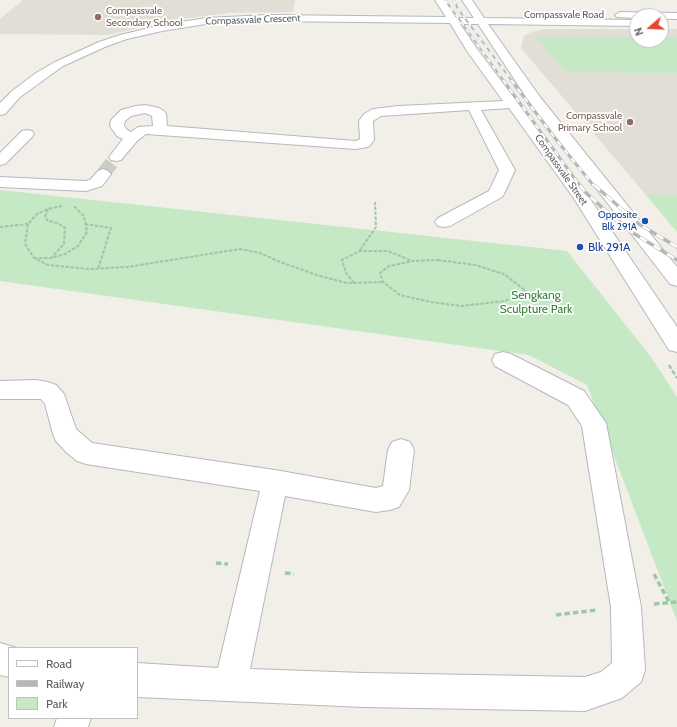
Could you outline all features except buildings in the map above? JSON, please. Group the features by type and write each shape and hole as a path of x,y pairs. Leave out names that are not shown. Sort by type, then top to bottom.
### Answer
{"street":[{"name":"Compassvale Street","path":"467,0 535,100 677,280"},
{"name":"Compassvale Street","path":"434,4 452,18 473,51 580,196 677,344"},
{"path":"399,16 434,4"},
{"path":"503,12 526,15"},
{"name":"Compassvale Road","path":"479,18 526,15 677,16"},
{"name":"Compassvale Crescent","path":"314,18 342,16 399,16 452,18"},
{"name":"Compassvale Crescent","path":"0,111 22,90 59,64 103,44 124,37 162,28 206,21 254,18 410,21 452,18"},
{"name":"Compassvale Road","path":"452,18 543,22 629,23"},
{"path":"410,21 436,26 453,35 473,51"},
{"path":"497,44 507,32 543,22"},
{"path":"116,157 132,138 143,130 160,130 214,140 333,149 366,143 366,121 378,112 513,104"},
{"path":"444,222 496,194 507,170 473,106"},
{"path":"132,138 122,133 117,126 118,120 126,114 136,110 149,110 159,114 160,130"},
{"path":"0,161 27,134"},
{"path":"0,182 86,186 96,183 103,174"},
{"path":"138,680 364,690 585,694 610,686 629,670 626,607 594,423 576,398 503,360"},
{"path":"0,390 36,389 48,392 56,401 65,434 75,445 86,453 104,450 376,500 390,498 396,490 401,450"},
{"path":"230,685 275,482"}],"path":[{"path":"360,251 376,227 375,202"},
{"path":"34,258 51,258 65,254 78,246 87,232 84,216 76,207 62,206 48,209 36,214 28,224 25,244 34,258 48,265 98,269 127,267 240,249 260,253 280,262 320,276 347,283 383,282"},
{"path":"48,209 45,217 48,221 58,223 65,228 64,244 51,258"},
{"path":"0,227 28,224"},
{"path":"85,224 111,228 98,269"},
{"path":"354,283 346,273 342,260 360,251 388,251 413,261"},
{"path":"438,260 475,265 504,274 526,291 504,301 489,304 461,306 431,302 400,295 383,282 380,273 389,266 413,261 438,260"},
{"path":"654,574 669,602"}],"shaded area":[{"name":"Compassvale Secondary School","path":"23,0 295,0 293,12 229,13 204,16 169,21 108,35 0,34 0,19"},
{"name":"Compassvale Primary School","path":"545,29 629,29 629,48 669,48 669,29 677,29 677,195 646,195 521,48 524,36 532,32"}],"green space":[{"path":"537,37 629,37 629,48 669,48 669,37 677,37 677,73 566,72"},
{"name":"Sengkang Sculpture Park","path":"0,190 567,251 651,357 677,397 677,621 587,385 529,355 0,281"},
{"path":"646,195 677,195 677,232"}],"tunnel":[{"path":"103,174 116,157"}],"railway":[{"path":"445,0 504,81"},
{"path":"454,0 458,9 512,81"},
{"path":"503,80 580,186"},
{"path":"511,80 558,142 594,186"},
{"path":"580,185 585,192 625,228 677,260"},
{"path":"594,185 639,224 677,247"}],"place":[{"name":"Compassvale Secondary School","path":"98,17"},
{"name":"Compassvale Primary School","path":"630,122"},
{"name":"Opposite Blk 291A","path":"645,221"},
{"name":"Blk 291A","path":"580,247"}]}
